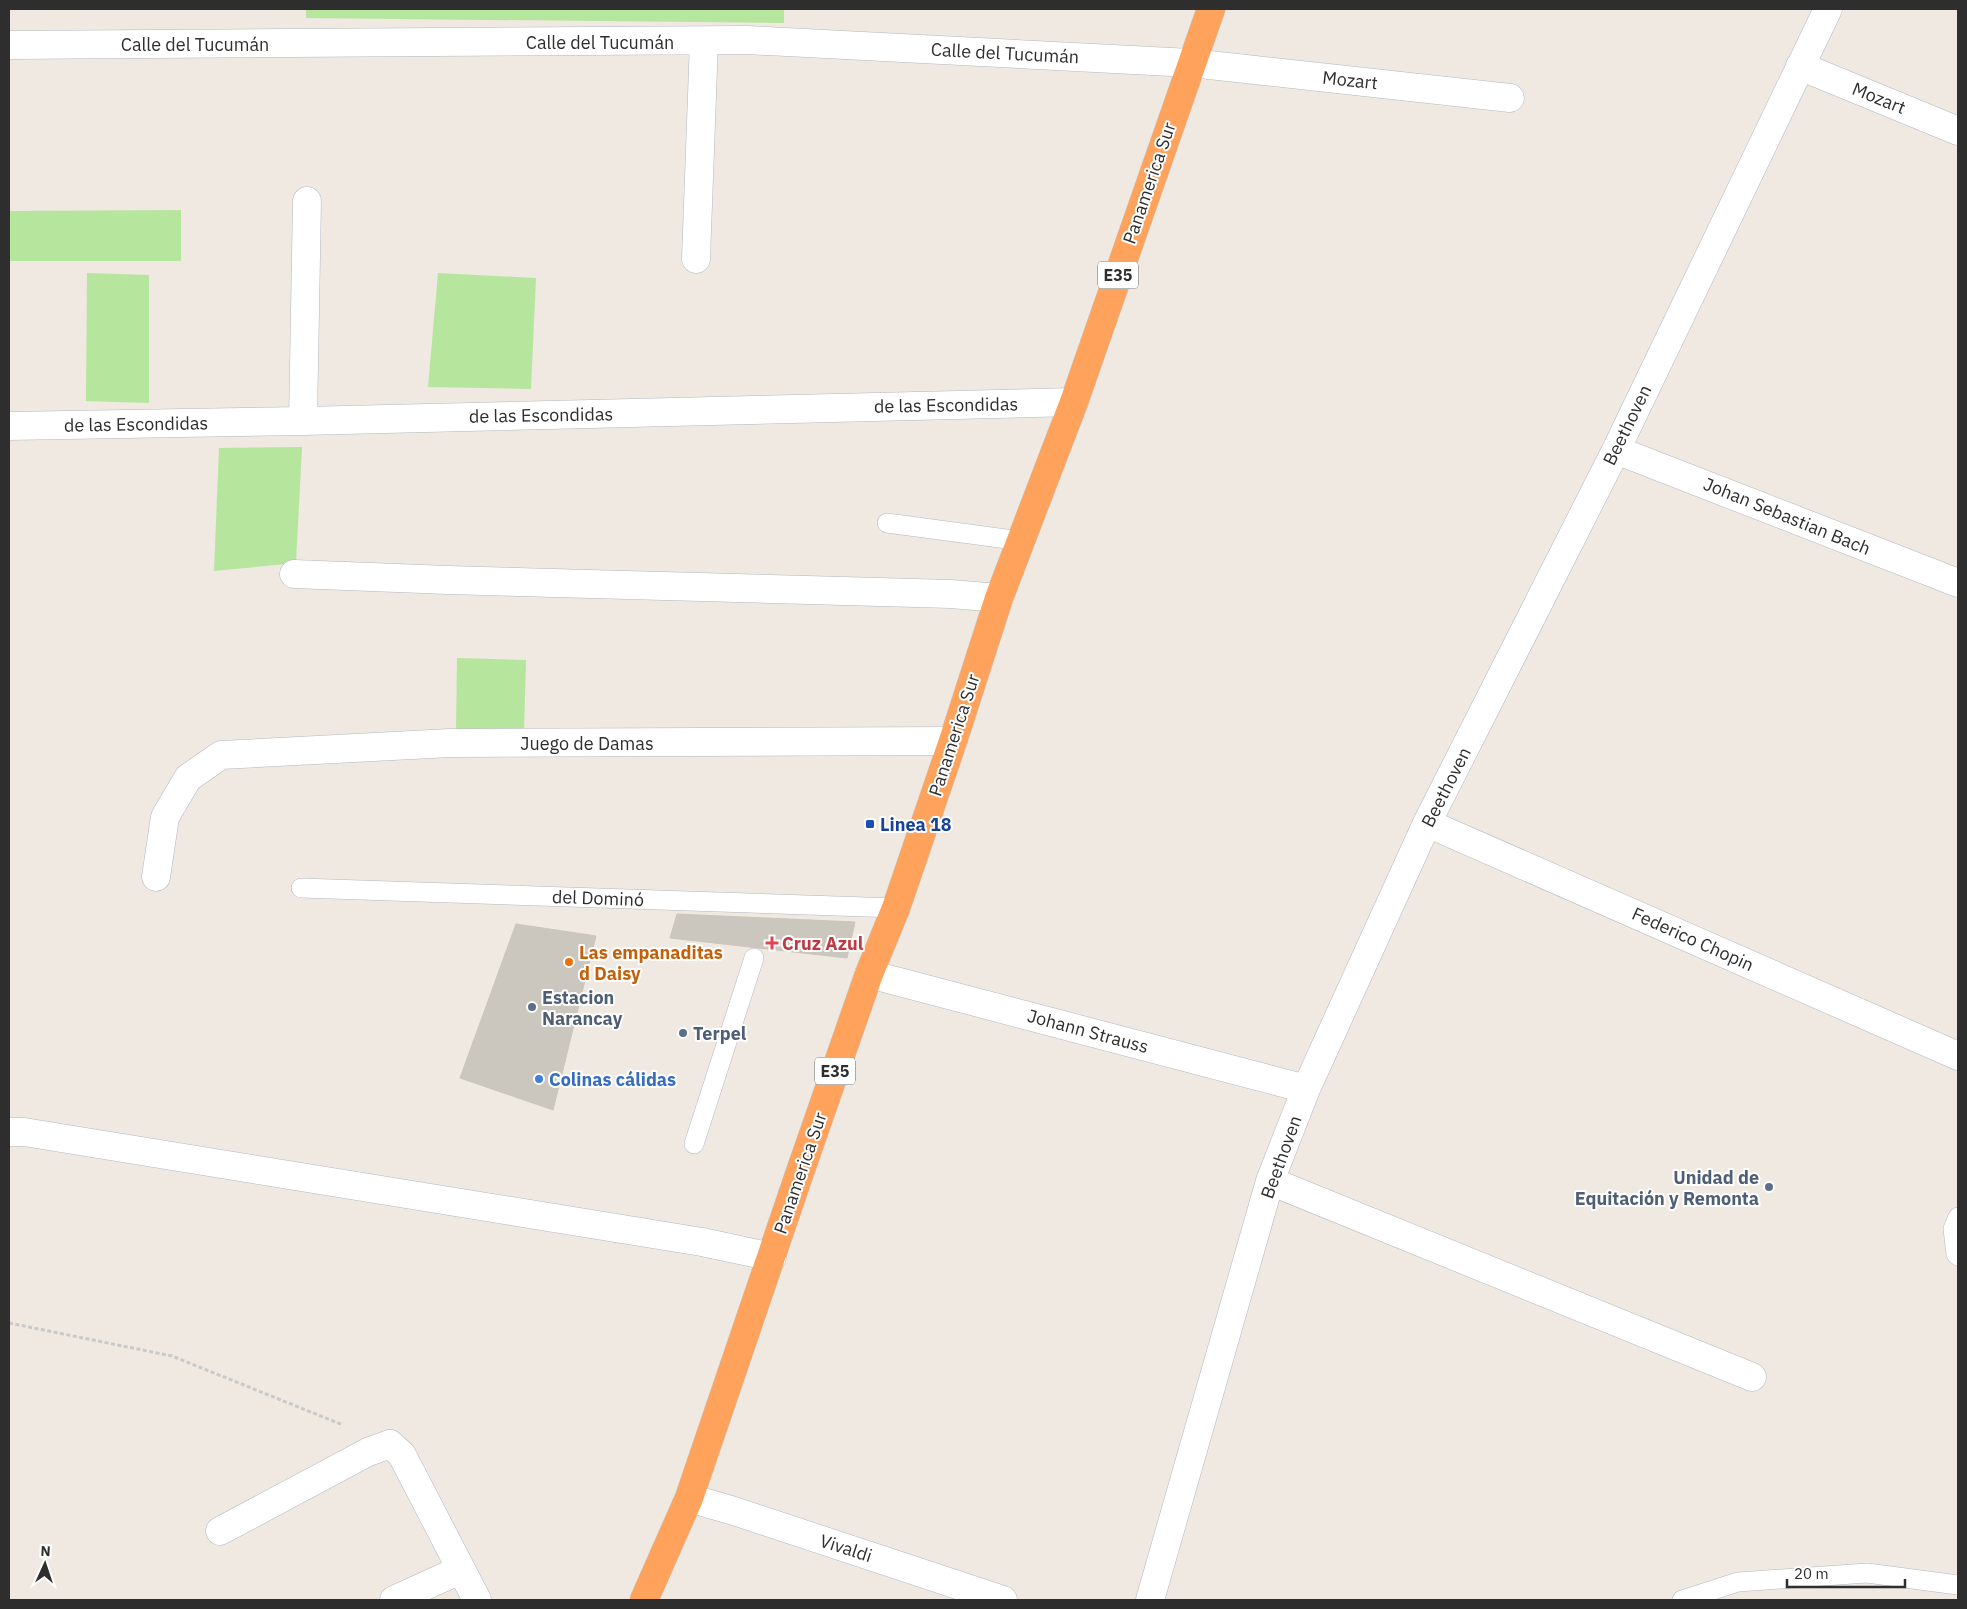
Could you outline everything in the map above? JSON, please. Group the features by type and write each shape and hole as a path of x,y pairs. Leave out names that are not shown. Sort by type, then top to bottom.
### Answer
{"highway":[{"name":"Panamerica Sur","path":"644,1600 689,1498 869,974 896,908 999,598 1074,402 1211,9"}],"street":[{"name":"Beethoven","path":"1150,1600 1270,1182 1306,1089 1427,823 1616,450 1828,9"},
{"name":"Calle del Tucumán","path":"9,45 747,40 1191,63"},
{"path":"696,259 704,41"},
{"name":"Mozart","path":"1191,63 1510,98"},
{"name":"Mozart","path":"1800,66 1958,131"},
{"path":"303,421 307,201"},
{"name":"de las Escondidas","path":"9,426 303,421 1074,402"},
{"name":"Johan Sebastian Bach","path":"1616,450 1958,584"},
{"path":"294,574 951,594 999,598"},
{"name":"Juego de Damas","path":"156,877 165,817 188,778 221,755 450,743 953,741"},
{"name":"Federico Chopin","path":"1427,823 1958,1056"},
{"name":"Johann Strauss","path":"869,974 1306,1089"},
{"path":"9,1132 34,1133 672,1237 772,1257"},
{"path":"1270,1182 1752,1377"},
{"path":"220,1532 368,1452 390,1444 402,1456 477,1600"},
{"name":"Vivaldi","path":"689,1498 1003,1600"},
{"path":"394,1600 460,1570"}],"lane":[{"path":"887,523 1022,541"},
{"name":"del Dominó","path":"301,888 896,908"},
{"path":"694,1144 754,958"},
{"path":"1958,1217 1953,1229 1956,1254 1958,1256"},
{"path":"1682,1600 1738,1582 1867,1573 1958,1585"}],"path":[{"path":"9,1323 172,1356 390,1444"}],"green space":[{"path":"306,9 784,9 784,23 306,18"},
{"path":"181,210 181,261 9,261 9,211"},
{"path":"87,273 149,275 149,403 86,401"},
{"path":"438,273 536,278 531,389 428,387"},
{"path":"302,447 296,563 214,571 219,448"},
{"path":"457,658 526,660 524,732 456,730"}],"building":[{"path":"677,914 855,922 847,958 670,938"},
{"name":"Estacion Narancay","path":"516,924 596,936 553,1110 460,1078"}],"place":[{"name":"Linea 18","path":"870,824"},
{"name":"Cruz Azul","path":"772,943"},
{"name":"Las empanaditas d Daisy","path":"569,962"},
{"name":"Estacion Narancay","path":"532,1007"},
{"name":"Terpel","path":"683,1033"},
{"name":"Colinas cálidas","path":"539,1079"},
{"name":"Unidad de Equitación y Remonta","path":"1769,1187"}]}
